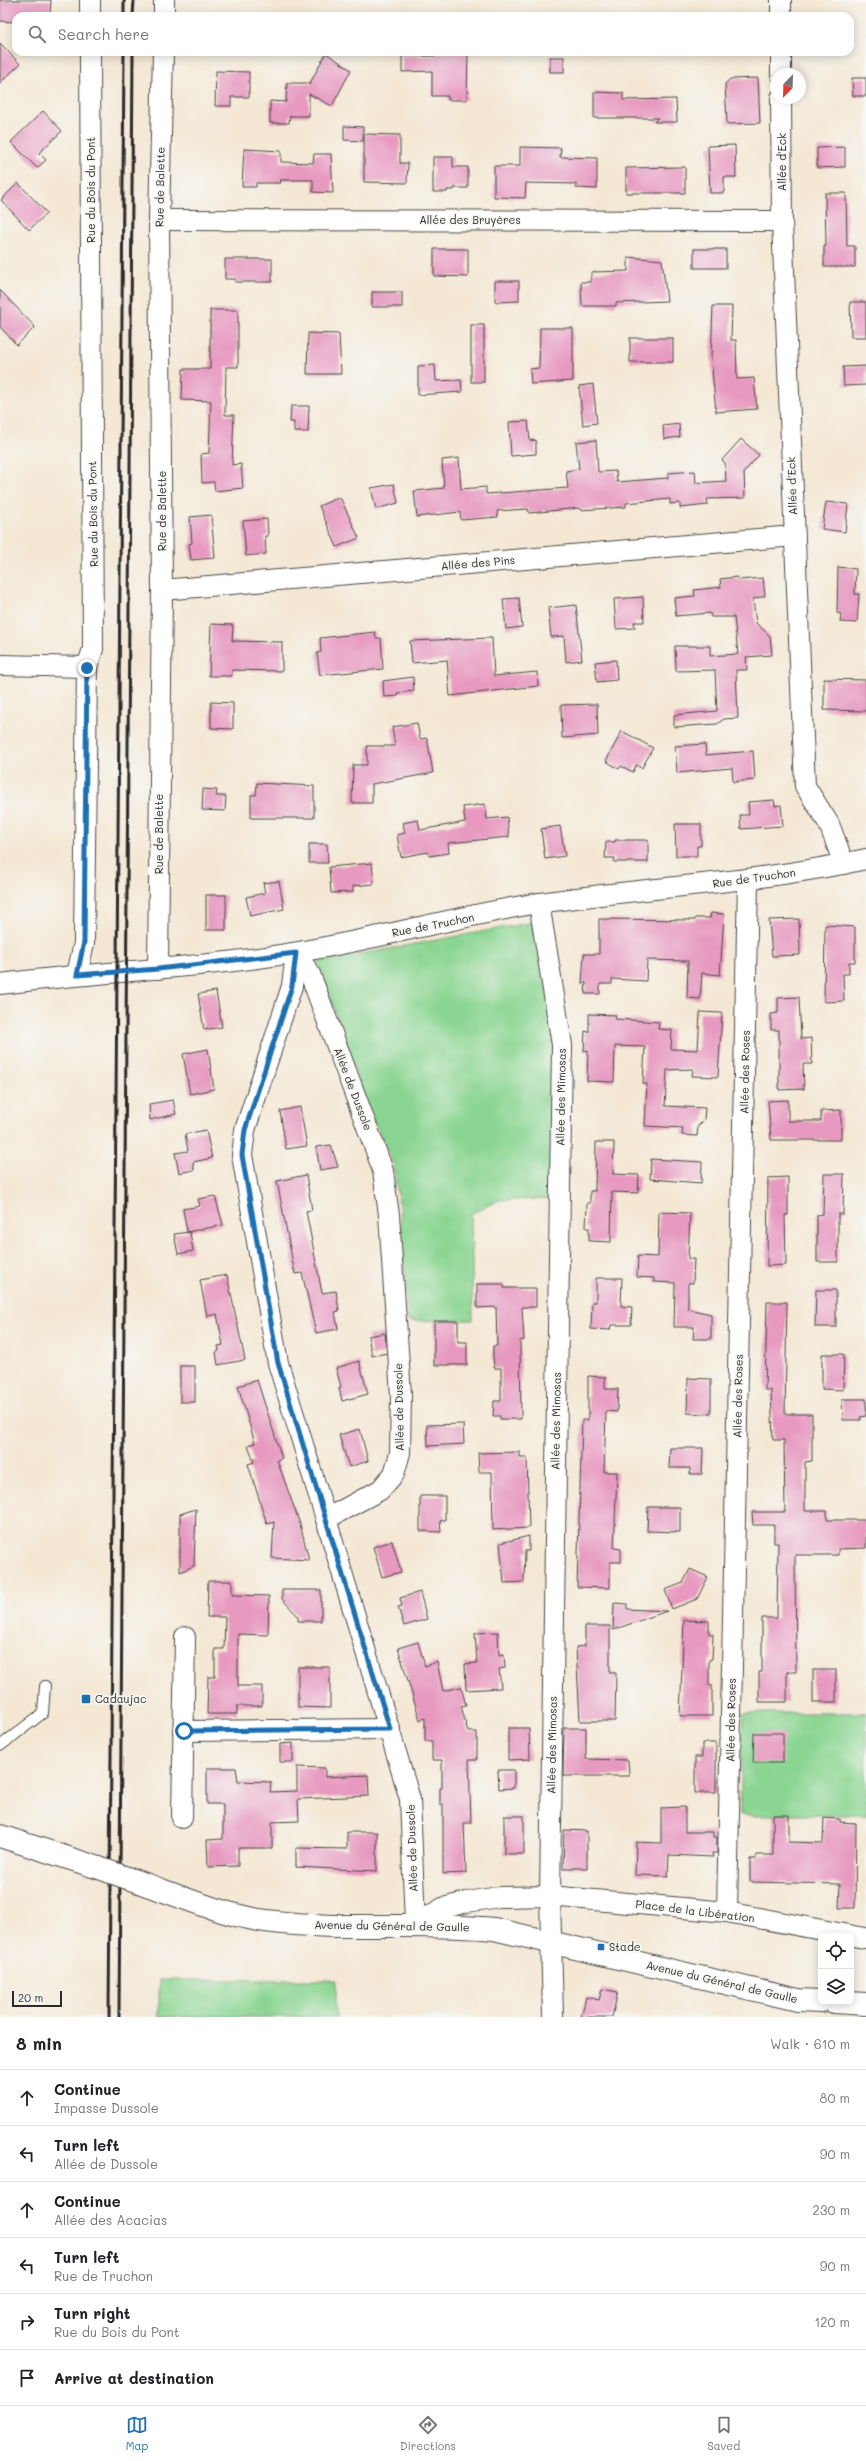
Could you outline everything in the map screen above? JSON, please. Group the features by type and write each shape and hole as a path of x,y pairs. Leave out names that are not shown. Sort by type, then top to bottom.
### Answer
{"street":[{"path":"90,0 90,12"},
{"path":"164,0 164,12"},
{"path":"781,0 781,12"},
{"name":"Rue du Bois du Pont","path":"77,975 84,942 87,668 93,649 94,565 90,56"},
{"name":"Rue de Balette","path":"158,969 162,590 159,220 163,56"},
{"path":"781,56 781,68"},
{"name":"Allée d'Eck","path":"781,104 782,221 805,786 829,824 844,864"},
{"name":"Allée des Bruyères","path":"159,220 782,221"},
{"name":"Allée des Pins","path":"162,590 794,536"},
{"path":"0,665 87,668"},
{"name":"Rue de Truchon","path":"0,984 77,975 158,969 296,953 538,903 748,880 866,859"},
{"name":"Allée des Roses","path":"727,1912 748,880"},
{"name":"Allée des Mimosas","path":"538,903 562,1045 550,1896 553,2017"},
{"path":"296,953 292,986 245,1130 242,1155 278,1363 326,1519"},
{"name":"Allée de Dussole","path":"296,953 310,974 382,1171 388,1215 401,1395 400,1453 394,1474 380,1490 326,1519 410,1798 415,1924"},
{"path":"182,1818 185,1637"},
{"path":"184,1731 390,1729"},
{"name":"Avenue du Général de Gaulle","path":"0,1836 231,1912 264,1921 301,1924 415,1924 494,1929 551,1941 798,2000 818,2001"},
{"name":"Place de la Libération","path":"415,1924 443,1908 467,1902 499,1897 550,1896 727,1912 864,1938"},
{"path":"854,2003 866,2004"}],"lane":[{"path":"0,1746 43,1714 45,1686"}],"green space":[{"path":"534,922 558,1050 556,1199 499,1200 471,1214 473,1320 408,1321 399,1203 393,1163 366,1103 318,962"},
{"path":"743,1713 866,1713 866,1815 740,1815"},
{"path":"159,1980 336,1980 336,2017 159,2017"}],"building":[{"path":"0,0 51,0 50,12 12,12 12,22 0,21"},
{"path":"0,43 20,64 0,83"},
{"path":"324,56 330,56 351,70 332,106 309,94 309,116 290,116 289,123 270,123 270,101 286,102 287,83 309,83 309,85"},
{"path":"402,56 468,56 467,100 448,100 448,96 432,96 432,71 402,72"},
{"path":"550,57 564,57 564,72 550,72"},
{"path":"216,71 249,72 249,97 231,97 231,106 215,106"},
{"path":"758,78 760,123 727,124 725,84 730,79"},
{"path":"852,78 866,78 866,96 853,96"},
{"path":"594,92 623,93 623,100 676,99 677,122 654,122 658,118 594,118"},
{"path":"43,111 62,131 39,153 46,160 37,168 11,142"},
{"path":"344,126 363,127 363,141 344,140"},
{"path":"364,134 400,135 400,163 408,163 407,183 364,182"},
{"path":"735,145 736,177 724,177 724,193 710,193 708,146"},
{"path":"520,147 561,148 560,157 597,158 597,189 576,188 576,184 526,183 525,198 494,197 494,166 520,166"},
{"path":"845,147 845,167 817,168 817,148"},
{"path":"244,149 281,151 281,162 313,163 314,154 331,154 333,193 313,192 313,180 280,180 281,183 256,183 256,187 242,187"},
{"path":"433,157 453,157 453,167 468,167 468,188 454,188 454,190 447,190 447,192 433,192"},
{"path":"685,167 685,193 626,193 626,168"},
{"path":"18,183 47,213 29,230 1,200"},
{"path":"825,193 846,193 847,246 855,246 855,267 824,267 824,246 826,246"},
{"path":"434,249 468,249 468,277 434,276"},
{"path":"694,249 726,249 726,268 694,268"},
{"path":"628,257 662,260 667,301 616,303 616,306 582,306 581,282 591,282 591,272 628,271"},
{"path":"225,259 272,259 272,282 235,282 235,279 225,279"},
{"path":"495,281 519,281 519,301 495,302"},
{"path":"0,290 35,327 17,345 0,327"},
{"path":"372,292 402,292 402,307 372,307"},
{"path":"850,302 866,302 866,337 851,337"},
{"path":"713,306 732,306 731,340 736,340 737,379 754,378 757,409 716,412 711,358"},
{"path":"210,310 238,310 238,367 226,367 225,415 234,415 232,465 241,464 243,488 215,491 214,482 202,483 201,454 209,453 211,401 182,400 183,369 210,369"},
{"path":"471,325 484,325 484,382 471,382"},
{"path":"540,328 573,328 573,381 531,384 530,369 539,368"},
{"path":"308,333 339,334 341,374 307,374"},
{"path":"630,338 673,338 673,362 630,362"},
{"path":"435,365 436,381 461,380 462,392 418,395 418,366"},
{"path":"866,366 866,385 844,386 843,367"},
{"path":"593,384 597,423 583,425 579,386"},
{"path":"291,406 309,406 308,432 294,432 294,422 290,422"},
{"path":"528,421 530,441 536,440 536,454 511,456 509,422"},
{"path":"679,424 680,437 664,439 663,426"},
{"path":"741,439 759,455 744,472 745,498 707,499 708,505 680,508 680,503 670,504 670,499 626,503 626,507 580,510 580,508 529,513 528,509 497,511 498,517 461,520 460,512 417,517 414,491 444,488 442,460 459,458 461,489 486,487 486,494 568,488 566,471 579,469 576,442 596,440 598,472 616,471 617,482 668,478 668,473 695,471 696,483 726,481 725,463 722,460"},
{"path":"394,484 398,503 376,509 371,488"},
{"path":"340,497 359,538 337,547 319,506"},
{"path":"826,502 848,504 845,532 822,529"},
{"path":"211,515 215,558 191,560 189,544 192,543 190,517"},
{"path":"267,519 268,536 265,536 266,554 246,556 243,521"},
{"path":"838,567 856,569 855,594 859,594 857,623 840,622 841,614 837,613"},
{"path":"737,577 738,580 763,578 765,596 753,599 756,623 770,636 772,655 746,657 747,670 736,670 738,718 724,719 717,724 674,727 674,715 717,711 715,670 676,671 675,646 710,646 710,656 738,654 734,617 711,617 710,613 676,616 674,598 695,596 694,590 721,587 720,579"},
{"path":"643,597 644,622 634,622 635,628 616,629 614,599"},
{"path":"519,598 522,627 506,629 503,599"},
{"path":"576,605 582,660 566,662 564,636 551,637 548,608"},
{"path":"211,624 233,625 232,641 282,642 282,671 232,670 232,676 209,676"},
{"path":"375,632 376,638 381,638 383,669 320,675 317,653 321,652 320,638"},
{"path":"492,638 494,676 537,672 538,686 450,696 447,660 412,663 410,641"},
{"path":"616,660 617,680 597,682 595,662"},
{"path":"413,677 414,691 397,693 398,696 384,697 383,681"},
{"path":"824,679 866,680 866,711 824,710"},
{"path":"211,702 233,703 233,729 211,728"},
{"path":"597,704 598,735 562,738 561,705"},
{"path":"417,723 420,739 427,738 433,773 372,784 372,803 352,803 353,765 367,765 367,746 395,746 392,727"},
{"path":"622,731 653,748 642,768 636,765 633,772 621,766 619,769 606,761"},
{"path":"705,744 706,755 753,751 755,780 733,782 732,768 677,773 675,746"},
{"path":"257,783 314,786 314,818 251,818 251,795 256,795"},
{"path":"203,789 217,790 216,796 226,796 225,811 202,810"},
{"path":"774,800 775,806 781,805 783,826 741,829 740,815 749,815 748,802"},
{"path":"485,804 487,819 507,817 509,837 448,843 449,853 429,856 428,852 401,857 397,835 405,833 403,823 418,820 420,830 465,822 463,807"},
{"path":"675,824 701,824 701,846 697,846 697,856 676,856"},
{"path":"560,826 565,856 545,859 541,829"},
{"path":"615,840 648,840 648,862 614,862 615,858 605,858 606,842 615,842"},
{"path":"309,844 327,844 328,863 309,863"},
{"path":"372,863 374,884 353,886 353,892 331,893 329,867"},
{"path":"279,881 284,909 250,916 246,897 265,893 263,883"},
{"path":"206,895 226,895 226,930 206,930"},
{"path":"711,913 724,914 720,975 702,973 700,999 687,998 688,961 647,960 646,981 612,979 612,984 600,984 600,994 585,994 586,983 582,983 584,954 599,954 599,919 695,920 695,918 710,918"},
{"path":"799,919 800,955 772,956 769,920"},
{"path":"825,925 855,927 855,962 849,962 849,974 843,974 844,1001 824,1002"},
{"path":"216,991 222,1027 204,1030 198,994"},
{"path":"799,997 801,1039 811,1038 812,1064 803,1064 804,1089 779,1090 779,1030 771,1030 771,1014 778,1013 778,998"},
{"path":"700,1012 722,1013 718,1077 692,1076 693,1069 667,1070 665,1106 705,1108 704,1120 698,1126 697,1136 682,1135 683,1128 645,1126 647,1084 643,1084 645,1047 615,1046 614,1082 587,1081 588,1050 584,1051 585,1031 589,1032 589,1014 616,1015 615,1019 659,1022 658,1029 672,1030 671,1049 698,1050"},
{"path":"208,1049 214,1089 190,1094 183,1054"},
{"path":"173,1100 176,1114 150,1120 149,1104"},
{"path":"788,1100 788,1121 821,1121 821,1111 841,1110 841,1140 771,1140 768,1101"},
{"path":"300,1107 307,1146 286,1149 280,1111"},
{"path":"206,1130 212,1158 193,1162 194,1170 179,1173 175,1153 188,1151 185,1134"},
{"path":"596,1142 614,1142 613,1174 639,1175 638,1193 612,1192 611,1242 589,1241 589,1228 586,1228 587,1203 590,1203 590,1191 595,1191"},
{"path":"331,1145 338,1167 320,1170 316,1147"},
{"path":"651,1159 702,1162 701,1183 650,1179"},
{"path":"824,1174 844,1174 843,1214 838,1214 838,1262 817,1262 817,1215 823,1214"},
{"path":"306,1175 312,1210 306,1211 322,1293 336,1291 339,1311 335,1312 338,1329 316,1333 302,1273 295,1274 277,1181"},
{"path":"788,1177 788,1215 785,1215 786,1265 767,1266 768,1178"},
{"path":"215,1196 223,1225 187,1232 183,1209 200,1206 198,1199"},
{"path":"659,1212 690,1213 688,1259 694,1259 693,1283 688,1283 688,1309 711,1314 711,1339 693,1339 694,1327 674,1327 675,1283 654,1282 654,1278 637,1277 638,1256 658,1257"},
{"path":"190,1232 193,1251 178,1254 174,1234"},
{"path":"227,1275 245,1360 218,1365 216,1352 219,1351 218,1346 223,1345 217,1314 207,1316 200,1280"},
{"path":"596,1278 622,1278 621,1306 632,1307 631,1325 611,1325 610,1330 591,1329 592,1302 596,1302"},
{"path":"477,1284 504,1284 504,1288 536,1288 536,1307 522,1307 524,1340 520,1341 521,1419 500,1419 500,1416 493,1416 494,1401 501,1401 501,1368 494,1368 493,1355 493,1346 497,1346 496,1307 477,1308"},
{"path":"816,1290 836,1290 836,1327 815,1327"},
{"path":"767,1302 787,1302 785,1414 812,1414 812,1461 805,1462 805,1511 827,1511 827,1520 866,1520 866,1548 838,1549 838,1555 795,1555 796,1672 787,1672 787,1702 759,1702 759,1672 762,1672 762,1618 777,1618 778,1543 774,1543 774,1525 753,1525 752,1512 785,1512 784,1440 773,1440 771,1390 765,1390"},
{"path":"434,1321 458,1321 458,1342 467,1342 467,1365 434,1365"},
{"path":"385,1333 387,1353 372,1356 368,1336"},
{"path":"822,1354 844,1354 843,1390 822,1389"},
{"path":"359,1361 368,1394 342,1401 339,1388 341,1387 336,1368"},
{"path":"180,1366 195,1366 195,1402 180,1402"},
{"path":"588,1376 605,1377 605,1389 618,1389 617,1412 606,1411 604,1472 617,1472 614,1548 621,1549 621,1562 610,1562 610,1588 577,1587 582,1420 588,1420"},
{"path":"688,1378 711,1379 711,1414 687,1413"},
{"path":"257,1380 282,1458 277,1460 300,1524 309,1560 272,1558 274,1522 267,1524 248,1464 254,1462 248,1445 255,1443 238,1386"},
{"path":"842,1399 866,1399 866,1416 860,1417 861,1420 843,1420"},
{"path":"463,1424 464,1444 428,1446 427,1425"},
{"path":"360,1429 368,1461 349,1467 339,1435"},
{"path":"670,1448 703,1448 702,1474 690,1474 690,1468 669,1468"},
{"path":"520,1452 520,1457 527,1457 529,1528 493,1530 492,1472 479,1472 478,1453"},
{"path":"420,1496 445,1496 445,1520 440,1521 441,1532 420,1531"},
{"path":"648,1507 680,1507 680,1532 647,1531"},
{"path":"196,1509 194,1566 180,1572 180,1514"},
{"path":"529,1536 529,1551 525,1551 524,1582 504,1583 500,1543"},
{"path":"392,1541 401,1572 382,1577 373,1547"},
{"path":"690,1569 708,1577 697,1599 672,1609 665,1590 683,1583"},
{"path":"208,1581 232,1581 232,1595 269,1596 268,1635 238,1634 238,1686 262,1686 262,1706 237,1706 237,1714 207,1714 208,1677 215,1677 215,1649 224,1649 225,1617 207,1617"},
{"path":"282,1590 321,1590 321,1621 298,1621 298,1616 282,1599"},
{"path":"420,1592 427,1619 404,1626 398,1607 402,1606 400,1598"},
{"path":"614,1603 627,1604 627,1609 667,1611 613,1630"},
{"path":"684,1620 709,1621 709,1634 713,1634 712,1659 709,1660 709,1685 712,1685 712,1716 680,1716"},
{"path":"585,1626 610,1626 610,1673 616,1673 615,1721 580,1721 576,1647 585,1646"},
{"path":"498,1632 499,1655 504,1654 505,1668 499,1669 501,1688 466,1690 465,1664 477,1663 475,1633"},
{"path":"418,1642 425,1666 437,1662 443,1691 461,1687 466,1705 461,1706 468,1732 477,1732 477,1760 469,1760 471,1823 464,1823 466,1873 443,1874 443,1804 440,1804 440,1788 442,1788 442,1760 432,1760 432,1741 425,1741 425,1718 420,1720 398,1648"},
{"path":"298,1667 330,1667 330,1708 298,1707"},
{"path":"813,1670 836,1670 836,1702 813,1702"},
{"path":"508,1728 529,1728 530,1759 508,1760"},
{"path":"564,1728 586,1728 586,1759 628,1760 629,1776 563,1776"},
{"path":"754,1733 783,1733 783,1763 753,1763"},
{"path":"293,1743 293,1762 280,1762 280,1744"},
{"path":"702,1743 716,1743 716,1793 695,1793 695,1757 702,1757"},
{"path":"297,1767 325,1768 325,1777 368,1775 369,1796 298,1799 299,1821 272,1822 272,1848 238,1848 238,1866 208,1867 207,1840 223,1839 223,1804 207,1804 207,1768 236,1768 238,1781 271,1782 270,1792 297,1791"},
{"path":"498,1770 514,1770 514,1788 499,1789"},
{"path":"685,1807 685,1832 713,1832 713,1837 717,1837 717,1853 712,1853 713,1857 669,1855 668,1876 635,1875 636,1842 661,1843 661,1808"},
{"path":"773,1815 789,1815 789,1842 823,1843 824,1818 840,1819 840,1822 856,1823 855,1908 839,1908 840,1884 750,1882 750,1859 756,1859 756,1855 773,1855"},
{"path":"504,1816 524,1816 524,1854 504,1854"},
{"path":"564,1830 587,1831 587,1868 563,1868"},
{"path":"347,1832 377,1832 377,1871 296,1867 296,1848 347,1849"},
{"path":"602,1989 618,1992 612,2017 581,2017 586,1997 599,2000"}],"railway":[{"path":"124,0 124,12"},
{"path":"133,12 134,0"},
{"path":"109,2017 124,56"},
{"path":"119,2017 133,56"}],"place":[{"name":"Cadaujac","path":"86,1699"},
{"name":"Stade","path":"601,1947"}],"route":[{"path":"87,668 84,942 77,975 158,969 296,953 292,986 245,1130 242,1155 278,1363 390,1729 184,1731"}]}
